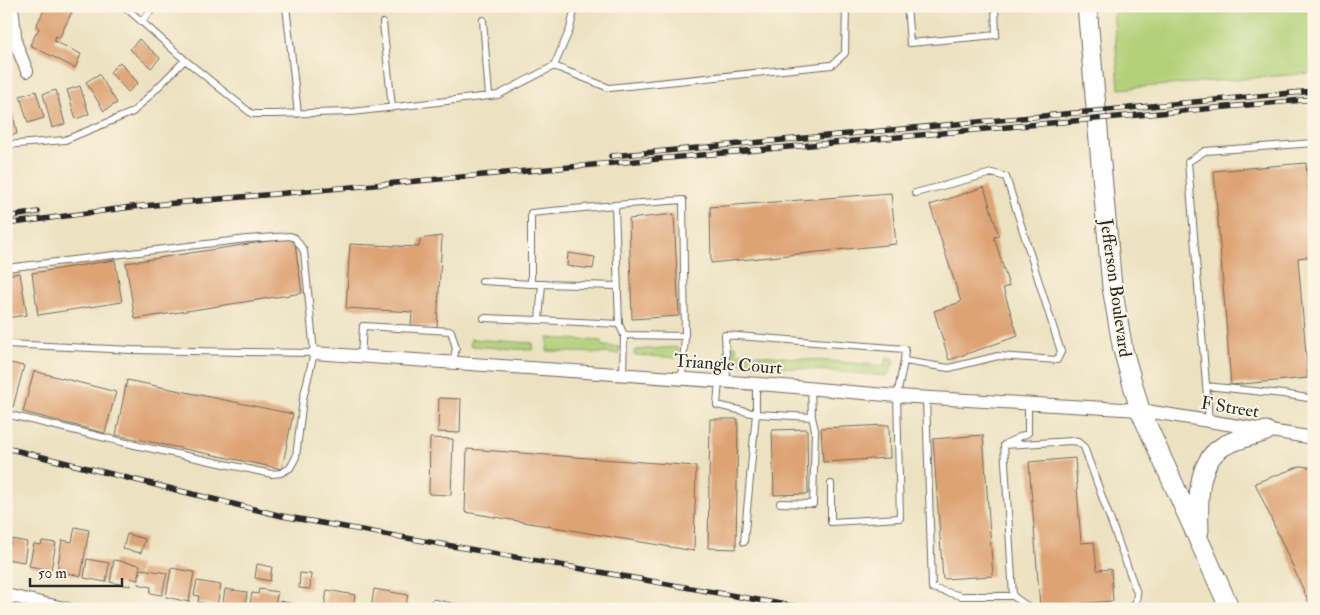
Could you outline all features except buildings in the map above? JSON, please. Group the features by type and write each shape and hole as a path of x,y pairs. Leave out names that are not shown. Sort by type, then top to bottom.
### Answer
{"main road":[{"name":"Jefferson Boulevard","path":"1087,6 1112,287 1123,350 1140,410 1230,609"},
{"path":"1200,543 1197,501 1206,464 1212,454 1224,446 1266,430"}],"street":[{"path":"12,6 16,44 27,71"},
{"name":"Triangle Court","path":"314,353 723,381 897,396 1140,410"},
{"name":"F Street","path":"1140,410 1314,438"},
{"path":"6,595 68,609"}],"lane":[{"path":"124,6 185,60 252,114 352,112 498,95 554,66 570,29 575,6"},
{"path":"142,21 155,6"},
{"path":"286,6 298,114"},
{"path":"554,66 610,88 832,65 845,53 846,6"},
{"path":"907,6 910,43 996,35 995,6"},
{"path":"483,20 490,96"},
{"path":"383,23 392,107"},
{"path":"6,144 65,140 133,112 185,60"},
{"path":"1209,421 1188,162 1205,151 1314,143"},
{"path":"904,361 949,368 998,356 1057,360 1061,352 1006,177 992,173 915,193"},
{"path":"531,284 531,213 683,200 685,336 682,378"},
{"path":"616,205 619,324 624,335 623,374"},
{"path":"6,268 247,239 290,236 295,238 304,250 314,353 303,399 296,457 290,468 281,473 272,474 215,463 6,414"},
{"path":"482,281 618,286"},
{"path":"539,320 542,284"},
{"path":"484,318 619,324"},
{"path":"361,356 363,326 451,331 456,348 453,362"},
{"path":"624,335 685,336"},
{"path":"812,417 756,414 717,405 723,381 725,335 905,349 897,396 900,518 831,522 831,484"},
{"path":"6,344 132,350 314,353"},
{"path":"744,542 756,414 756,384"},
{"path":"1206,386 1314,399"},
{"path":"780,503 813,504 815,430 812,417 811,388"},
{"path":"926,398 932,588 961,596 1013,596 1031,609"},
{"path":"1004,445 1028,433 1028,404"},
{"path":"1004,445 1072,440 1084,447 1137,593 1136,603 1128,609"},
{"path":"1004,445 1013,596"},
{"path":"432,609 434,603 463,609"}],"green space":[{"path":"1113,6 1314,6 1314,73 1119,89"},
{"path":"548,338 602,341 602,346 620,347 619,354 547,351"},
{"path":"471,339 533,343 532,350 470,346"},
{"path":"734,345 736,345 737,353 885,366 887,358 893,359 894,363 887,376 735,363"},
{"path":"678,347 678,358 634,355 635,350"}],"railway":[{"path":"611,156 1314,91"},
{"path":"6,224 132,207 1314,99"},
{"path":"6,217 38,212"},
{"path":"6,448 282,516 809,609"}]}
